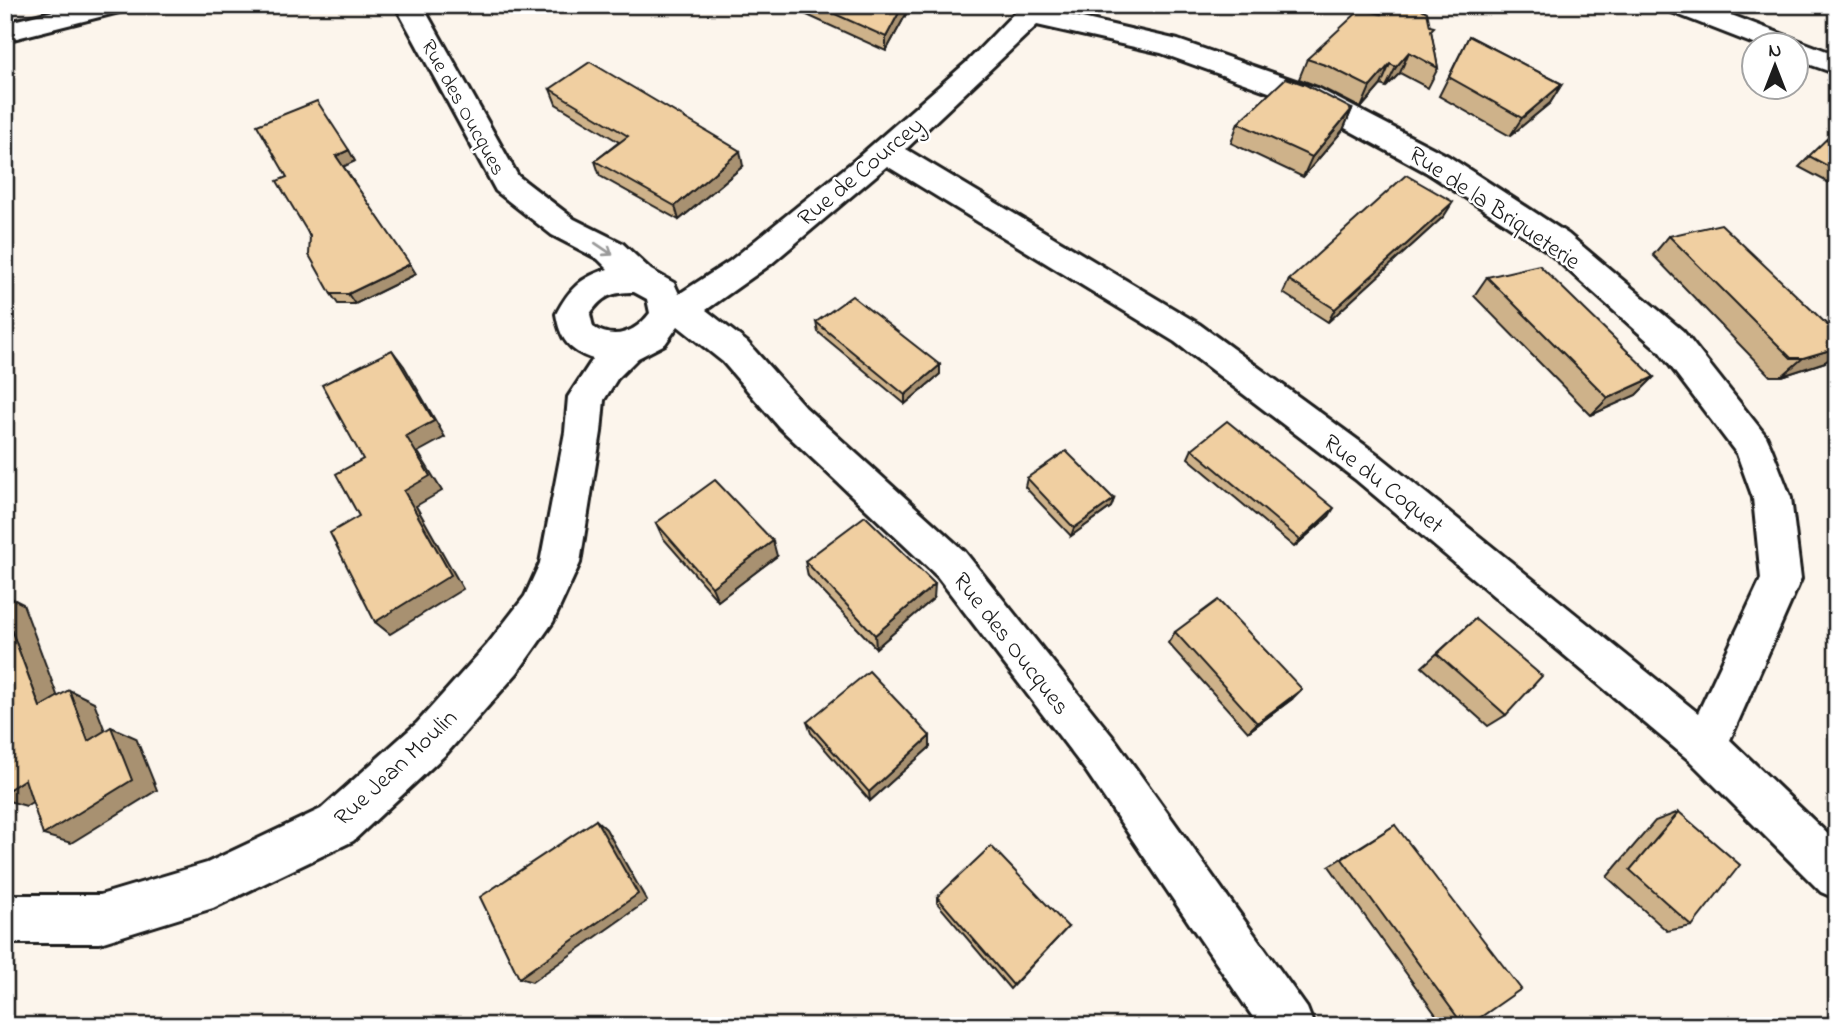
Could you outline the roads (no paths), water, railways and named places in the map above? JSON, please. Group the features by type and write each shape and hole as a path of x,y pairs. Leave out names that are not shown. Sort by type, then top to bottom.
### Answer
{"street":[{"path":"5,32 113,5"},
{"name":"Rue des Oucques","path":"408,5 507,183 563,227 610,251 639,279"},
{"path":"1679,5 1749,32"},
{"name":"Rue de Courcey","path":"674,312 729,280 886,151 984,62 1033,10"},
{"name":"Rue de la Briqueterie","path":"1033,10 1168,46 1309,96 1437,164 1557,242 1671,341 1753,447 1772,498 1781,579 1705,746"},
{"path":"1811,55 1837,65"},
{"name":"Rue du Coquet","path":"886,151 1187,333 1368,468 1705,746 1837,876"},
{"path":"563,227 575,264 581,299"},
{"path":"639,279 663,292 674,312 653,335 626,348 597,347 578,334 573,314 584,293 608,280 639,279"},
{"name":"Rue des Oucques","path":"674,312 735,352 792,416 951,564 1101,756 1289,1026"},
{"name":"Rue Jean Moulin","path":"5,919 100,919 213,885 337,825 432,738 502,659 539,609 560,563 583,432 586,397 577,374 578,334"},
{"name":"Rue Jean Moulin","path":"586,397 605,369 626,348"}]}
